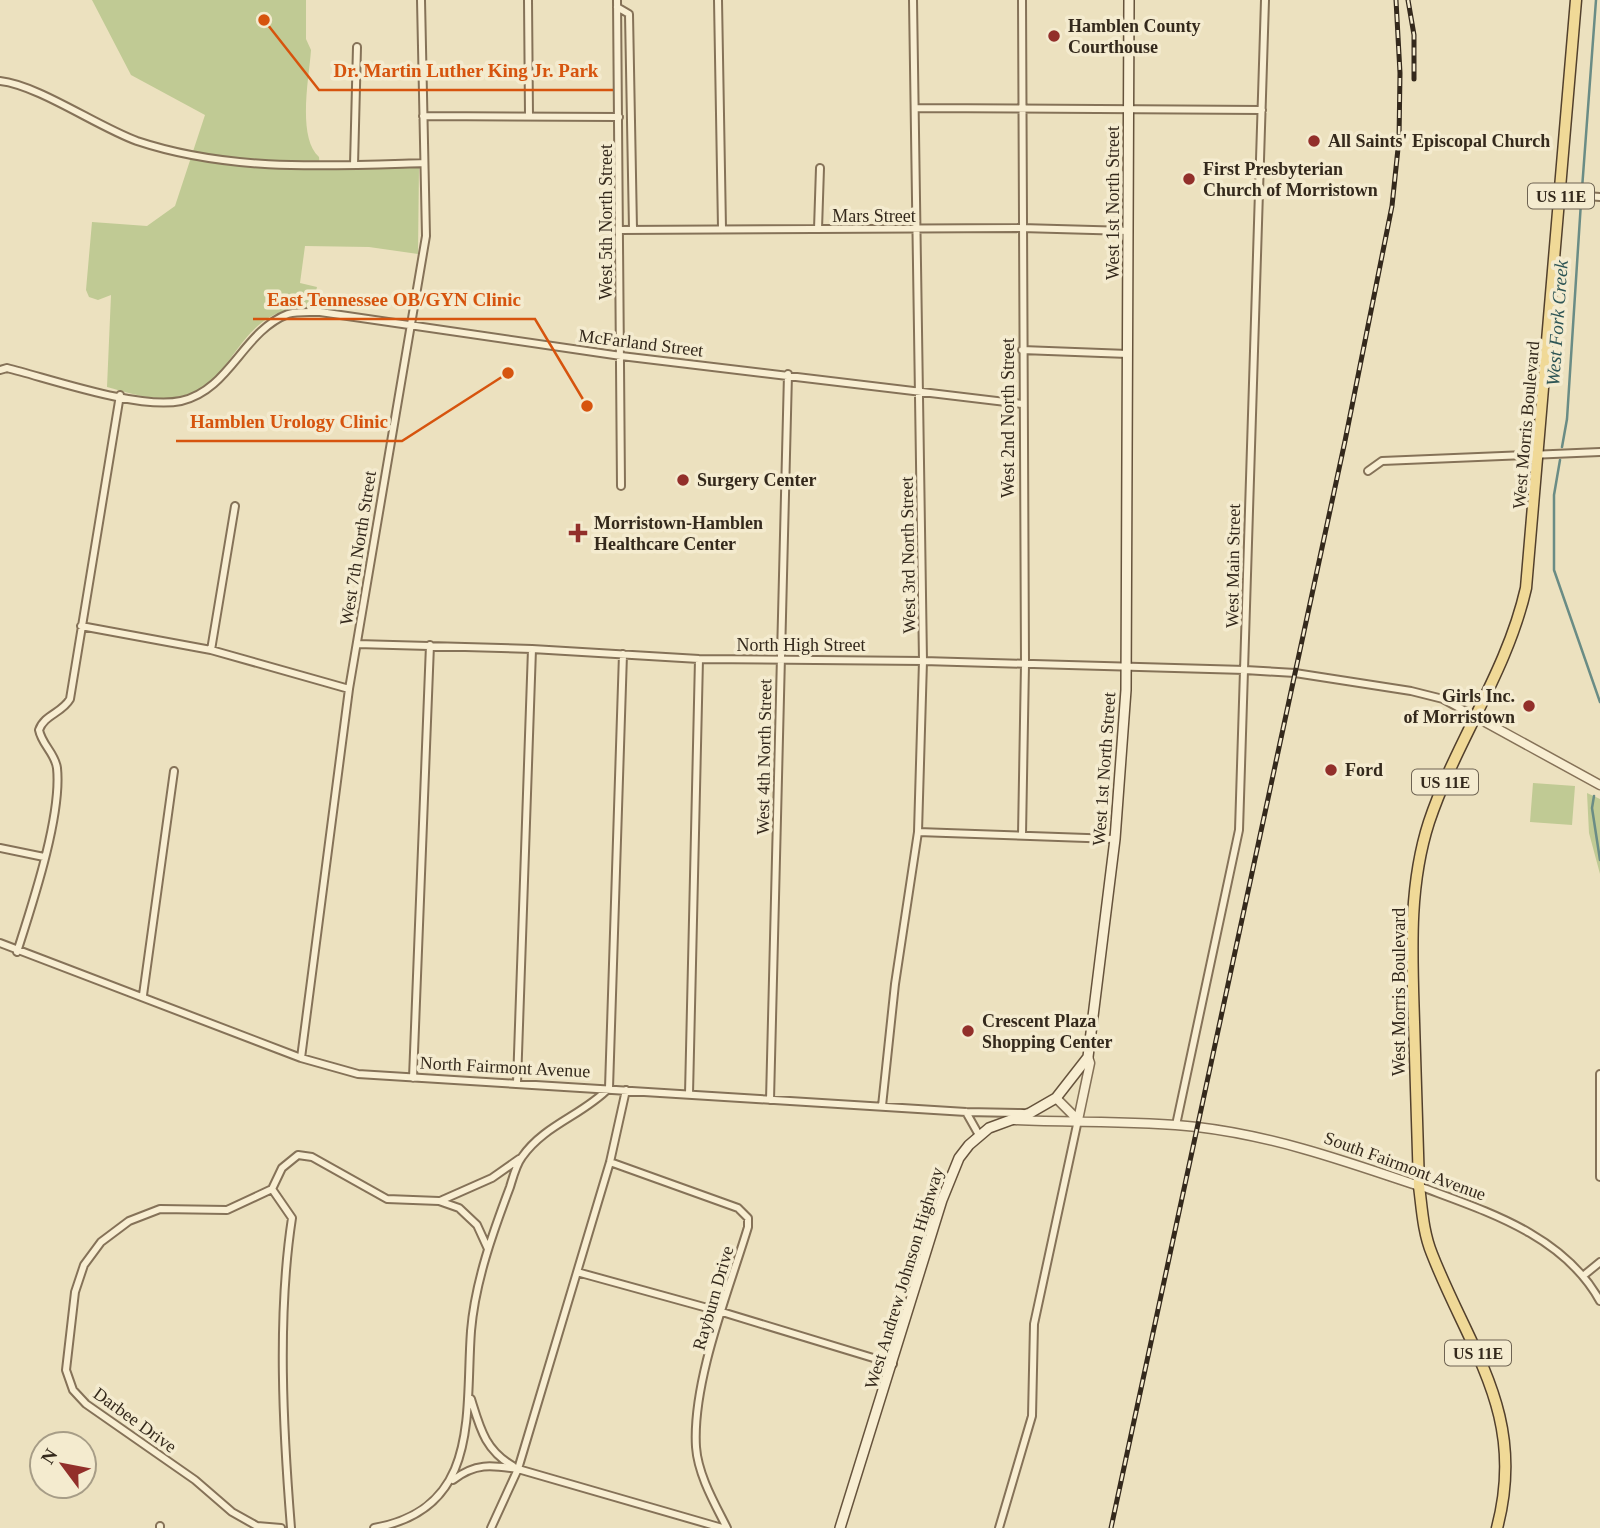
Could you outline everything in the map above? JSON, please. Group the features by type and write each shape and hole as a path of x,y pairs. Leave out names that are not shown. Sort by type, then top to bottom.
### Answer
{"main road":[{"name":"West 1st North Street","path":"1088,1057 1115,839 1126,665 1129,0"},
{"name":"West Morris Boulevard","path":"1497,1528 1505,1468 1502,1421 1488,1375 1431,1254 1424,1228 1419,1186 1411,930 1416,876 1429,824 1452,762 1500,668 1520,615 1531,556 1576,0"},
{"name":"West Andrew Johnson Highway","path":"840,1528 894,1364 949,1180 959,1158 979,1135 1010,1119 1030,1113 1055,1098 1088,1057"}],"street":[{"name":"West 7th North Street","path":"301,1058 349,689 408,325 426,236 421,0"},
{"path":"528,0 529,115"},
{"path":"718,0 722,228"},
{"name":"West 3rd North Street","path":"882,1106 895,984 918,831 923,661 919,230 913,0"},
{"name":"West 2nd North Street","path":"1022,0 1025,664 1022,835"},
{"name":"West Main Street","path":"1176,1125 1239,830 1265,0"},
{"path":"617,3 629,14 633,229"},
{"name":"West 5th North Street","path":"617,3 621,486"},
{"path":"354,165 356,47"},
{"path":"0,81 50,99 135,140 188,156 256,165 424,163"},
{"path":"916,108 1262,110"},
{"path":"423,116 619,117"},
{"path":"818,229 820,168"},
{"path":"1561,194 1600,197"},
{"name":"Mars Street","path":"619,230 1021,228 1129,231"},
{"name":"McFarland Street","path":"0,370 7,368 151,402 182,401 215,385 267,325 290,313 320,312 621,356 1022,404"},
{"path":"1022,350 1128,354"},
{"name":"West 4th North Street","path":"770,1100 788,374"},
{"path":"17,952 44,857 57,787 57,766 53,756 41,743 39,730 45,720 64,709 70,699 120,395"},
{"path":"1368,471 1382,461 1600,452"},
{"path":"211,650 235,506"},
{"path":"81,626 211,650 349,689"},
{"name":"North High Street","path":"357,644 532,649 699,659 1126,665 1294,673 1443,698 1476,717"},
{"path":"413,1078 430,645"},
{"path":"517,1083 532,649"},
{"path":"439,1201 492,1178 521,1158 554,1125 597,1100 609,1088 624,654"},
{"path":"690,1094 699,659"},
{"path":"1476,717 1600,785"},
{"path":"143,995 174,771"},
{"path":"918,831 1115,839"},
{"path":"0,848 44,857"},
{"name":"North Fairmont Avenue","path":"0,943 17,952 143,995 301,1058 358,1074 966,1112 1030,1113"},
{"name":"West 1st North Street","path":"999,1528 1032,1416 1034,1324 1090,1063 1088,1057"},
{"path":"1600,1074 1600,1177"},
{"path":"491,1528 518,1469 610,1162 626,1090"},
{"path":"1055,1098 1078,1120"},
{"path":"966,1112 979,1135"},
{"path":"1010,1119 1176,1125"},
{"name":"South Fairmont Avenue","path":"1176,1125 1303,1147 1419,1186 1518,1226 1556,1249 1583,1276 1600,1301"},
{"path":"291,1528 285,1458 285,1262 292,1218 272,1189 282,1168 298,1155 312,1157 387,1199 439,1201 459,1208 477,1225 488,1249"},
{"path":"451,1481 464,1440 470,1397 471,1328 488,1249 521,1158"},
{"name":"Rayburn Drive","path":"610,1162 738,1208 748,1218 748,1227 698,1401 696,1449 710,1495 724,1528"},
{"name":"Darbee Drive","path":"272,1189 227,1210 160,1209 129,1221 102,1242 84,1265 75,1292 66,1370 73,1390 86,1404 195,1480 232,1512 257,1526 281,1528"},
{"path":"1583,1276 1600,1262"},
{"path":"577,1272 894,1364"},
{"path":"470,1397 485,1441 497,1457 518,1469"},
{"path":"374,1528 394,1524 420,1510 438,1498 451,1481 468,1468 486,1464 518,1469 724,1528"}],"green space":[{"path":"92,0 306,0 306,39 311,50 306,122 312,148 319,157 320,170 419,166 418,254 369,247 305,246 300,283 317,287 312,308 280,312 256,327 214,378 202,388 186,395 158,398 107,387 111,295 98,300 89,297 86,290 92,222 147,226 175,206 205,115 131,75"},
{"path":"1533,783 1575,786 1572,825 1530,822"},
{"path":"1587,793 1600,799 1600,874 1589,833"}],"waterway":[{"name":"West Fork Creek","path":"1582,189 1596,0"},
{"name":"West Fork Creek","path":"1562,447 1567,419 1581,202"},
{"name":"West Fork Creek","path":"1560,460 1554,495 1554,570 1600,702"},
{"name":"West Fork Creek","path":"1594,796 1592,808 1600,860"}],"railway":[{"path":"1111,1528 1345,441 1392,206 1399,139 1400,73 1396,0"},
{"path":"1408,0 1414,35 1414,79"}],"place":[{"name":"Dr. Martin Luther King Jr. Park","path":"264,20"},
{"name":"Hamblen County Courthouse","path":"1054,36"},
{"name":"All Saints' Episcopal Church","path":"1314,141"},
{"name":"First Presbyterian Church of Morristown","path":"1189,179"},
{"name":"Hamblen Urology Clinic","path":"508,373"},
{"name":"East Tennessee OB/GYN Clinic","path":"587,406"},
{"name":"Surgery Center","path":"683,480"},
{"name":"Morristown-Hamblen Healthcare Center","path":"578,533"},
{"name":"Girls Inc. of Morristown","path":"1529,706"},
{"name":"Ford","path":"1331,770"},
{"name":"Crescent Plaza Shopping Center","path":"968,1031"}]}
